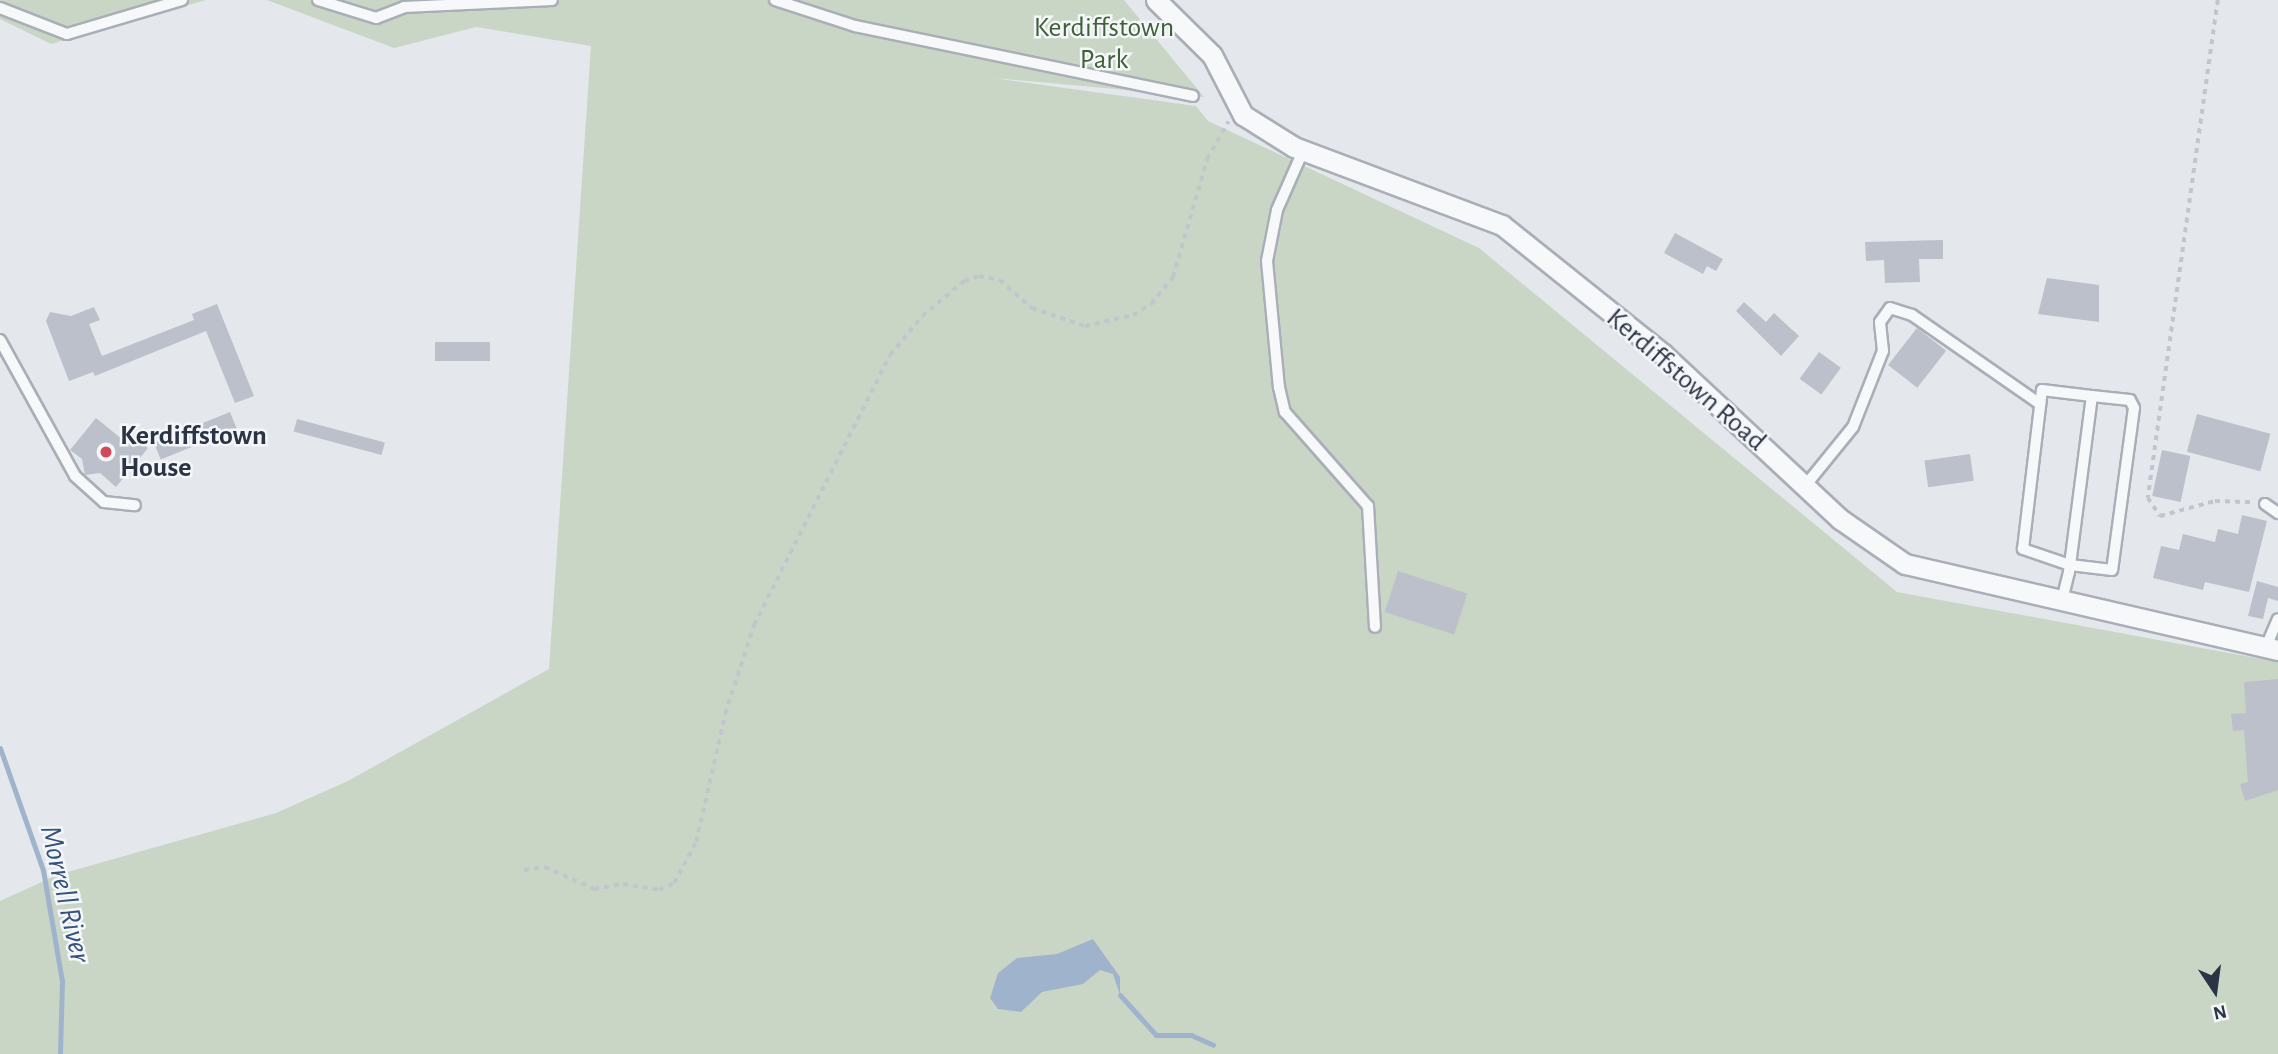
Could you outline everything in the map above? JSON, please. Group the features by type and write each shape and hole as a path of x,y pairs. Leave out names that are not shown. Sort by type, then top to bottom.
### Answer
{"street":[{"name":"Kerdiffstown Road","path":"1156,0 1212,55 1244,115 1303,151 1502,225 1663,354 1840,519 1905,564 2272,648"}],"lane":[{"path":"0,8 67,34 181,0"},
{"path":"318,0 376,18 404,7 552,0"},
{"path":"775,0 855,26 1193,96"},
{"path":"1303,151 1277,210 1267,261 1279,387 1285,412 1368,506 1375,627"},
{"path":"1805,486 1853,427 1883,351 1880,322 1890,308 1912,316 2040,404"},
{"path":"0,340 75,476 104,502 135,505"},
{"path":"2042,390 2130,400 2128,449 2112,570 2070,565 2023,549 2040,404 2042,390"},
{"path":"2062,600 2070,565 2092,396"},
{"path":"2265,503 2278,513"},
{"path":"2272,648 2278,619"}],"path":[{"path":"2218,0 2148,498 2160,516 2228,499 2265,503"},
{"path":"524,870 544,867 594,889 623,884 659,890 674,883 696,842 725,714 754,625 890,355 922,316 964,281 979,276 1000,280 1043,313 1085,326 1133,316 1151,304 1173,277 1207,159 1238,105"}],"green space":[{"path":"0,0 206,0 51,44 0,19"},
{"name":"Kerdiffstown Park","path":"267,0 1124,0 1204,97 993,78 1196,106 1208,121 1479,248 1897,592 2278,662 2278,1054 0,1054 0,901 57,875 276,813 348,781 549,669 591,46 476,27 394,48"}],"water":[{"path":"1093,939 1120,977 1120,995 1113,974 1100,970 1083,984 1042,992 1021,1012 998,1009 990,998 998,973 1017,958 1057,954"}],"building":[{"path":"1675,233 1723,259 1716,271 1707,266 1703,274 1664,253"},
{"path":"1943,240 1943,259 1919,259 1920,282 1885,283 1884,260 1866,261 1865,242"},
{"path":"2047,278 2099,285 2099,322 2038,314"},
{"path":"1744,302 1766,322 1774,313 1799,336 1781,356 1736,311"},
{"path":"217,304 254,396 235,403 206,331 95,376 93,372 69,381 46,321 50,312 71,316 94,307 100,320 89,324 102,356 194,320 192,314"},
{"path":"1917,328 1946,351 1917,388 1888,365"},
{"path":"435,342 490,342 490,361 435,361"},
{"path":"1819,352 1841,368 1821,395 1800,379"},
{"path":"230,412 237,429 161,459 154,443"},
{"path":"2197,414 2270,434 2260,471 2187,452"},
{"name":"Kerdiffstown House","path":"96,418 123,440 129,433 148,448 116,487 100,473 85,475 82,459 70,450"},
{"path":"297,419 385,443 382,455 294,432"},
{"path":"2162,450 2190,456 2181,502 2152,496"},
{"path":"1970,454 1974,481 1928,487 1924,460"},
{"path":"2242,515 2267,521 2249,592 2205,582 2203,590 2153,578 2161,546 2179,550 2183,534 2215,542 2218,529 2238,534"},
{"path":"1398,571 1467,594 1454,634 1385,612"},
{"path":"2257,581 2278,587 2278,601 2268,598 2263,619 2248,616"},
{"path":"2278,679 2278,790 2245,801 2240,784 2248,782 2244,730 2233,731 2231,714 2246,713 2244,682"}],"waterway":[{"name":"Morrell River","path":"0,748 43,870 62,981 60,1054"},
{"path":"1120,995 1156,1035 1191,1035 1213,1045"}],"place":[{"name":"Kerdiffstown House","path":"106,452"}]}
